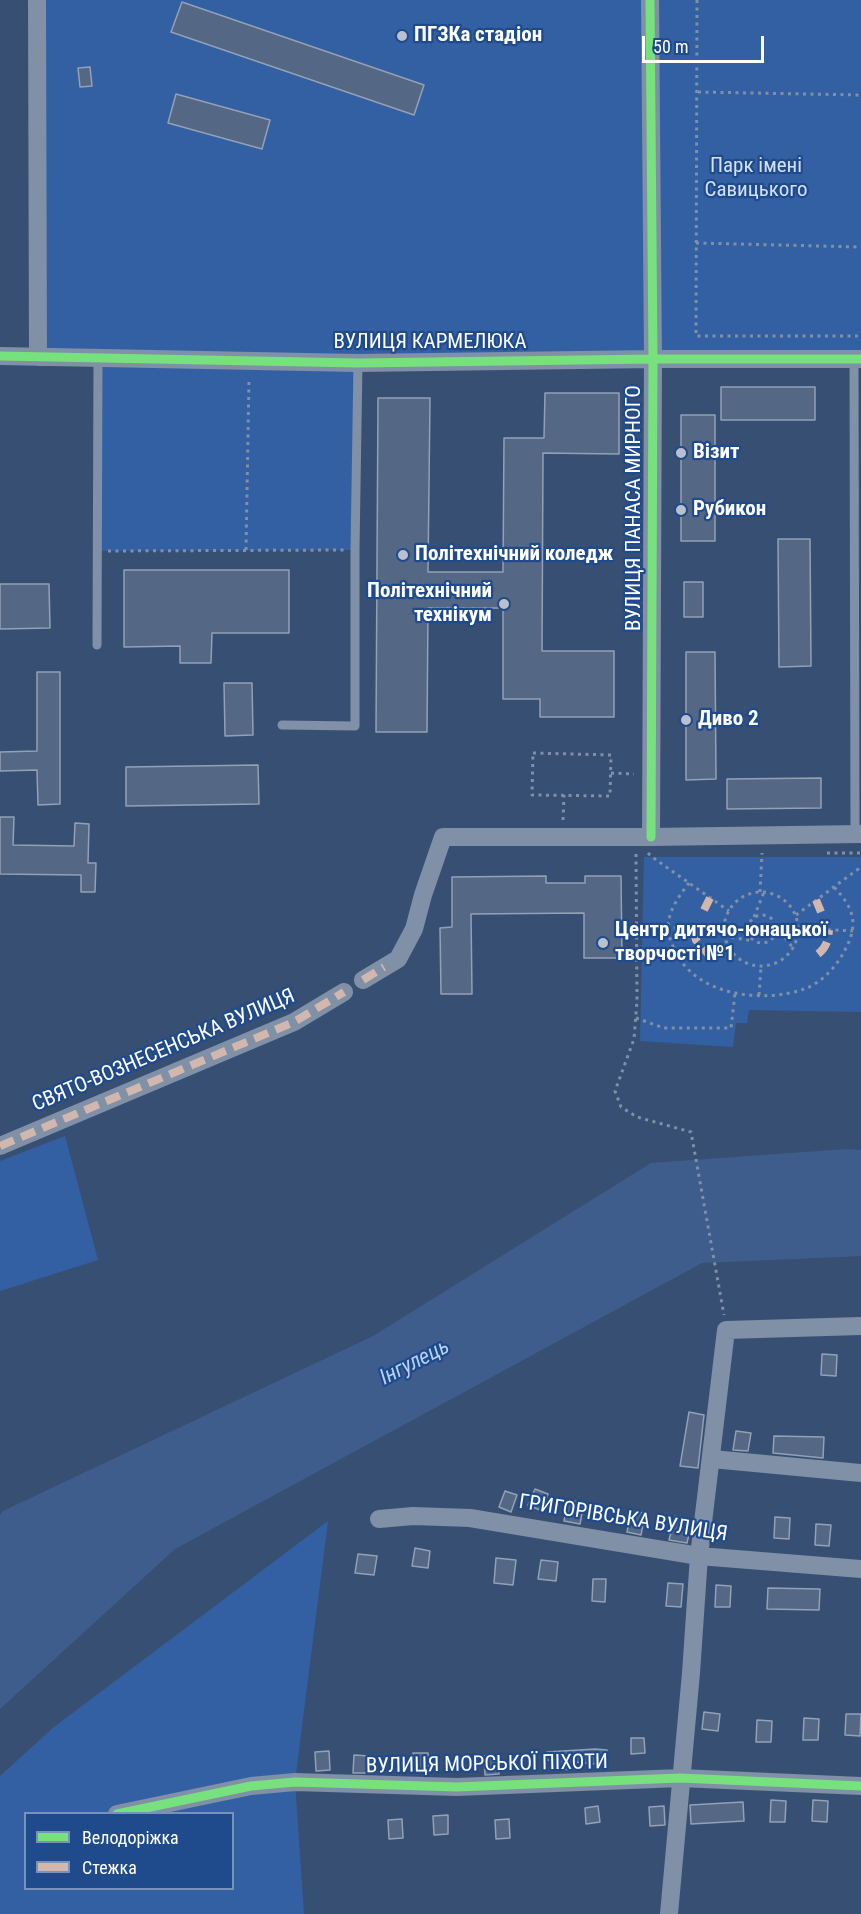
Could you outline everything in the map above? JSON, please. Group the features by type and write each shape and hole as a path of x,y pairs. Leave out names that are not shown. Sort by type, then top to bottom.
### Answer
{"street":[{"path":"37,0 38,357"},
{"name":"ВУЛИЦЯ ПАНАСА МИРНОГО","path":"645,842 651,774 653,359 650,0"},
{"name":"ВУЛИЦЯ КАРМЕЛЮКА","path":"0,356 358,363 858,359"},
{"path":"363,981 398,959 414,929 443,837 562,837 645,842 858,834"},
{"name":"СВЯТО-ВОЗНЕСЕНСЬКА ВУЛИЦЯ","path":"0,1146 294,1022 344,992"},
{"path":"669,1914 699,1556 726,1330 861,1326"},
{"path":"712,1459 861,1473"},
{"name":"ГРИГОРІВСЬКА ВУЛИЦЯ","path":"379,1519 413,1516 470,1518 699,1556 861,1569"},
{"name":"ВУЛИЦЯ МОРСЬКОЇ ПІХОТИ","path":"127,1812 251,1786 295,1782 458,1787 680,1779 861,1786"}],"lane":[{"path":"97,645 98,358"},
{"path":"858,359 858,834"},
{"path":"282,725 355,726 358,363"}],"path":[{"path":"697,0 696,336 861,336"},
{"path":"697,93 861,95"},
{"path":"696,243 861,247"},
{"path":"246,550 249,361"},
{"path":"97,551 355,550"},
{"path":"532,753 611,755 610,796 564,795 532,795 532,753"},
{"path":"610,772 651,774"},
{"path":"562,837 564,795"},
{"path":"645,842 652,857 729,911"},
{"path":"645,842 636,928 634,1039 615,1091 621,1107 637,1117 691,1132 726,1330"},
{"path":"754,941 748,934 749,924 754,917 762,892 762,853"},
{"path":"796,915 861,867"},
{"path":"689,883 672,910 668,928 670,941 677,955 690,974 708,985 735,993 759,995 786,994 806,989 825,977 842,956 853,931 854,922 844,897 834,887"},
{"path":"762,892 777,895 787,901 796,915 798,928 793,948 774,964 761,966 744,962 726,943 724,928 729,911 744,896 762,892"},
{"path":"754,917 761,914 768,915 793,948"},
{"path":"724,936 761,943 767,942 773,939 776,926"},
{"path":"636,928 724,928"},
{"path":"798,928 853,931"},
{"path":"759,995 761,966"},
{"path":"636,1018 664,1028 731,1029 735,993"}],"green space":[{"name":"Парк імені Савицького","path":"37,0 861,0 861,359 359,363 355,550 97,551 98,358 38,357"},
{"path":"644,857 861,857 861,1012 749,1010 747,1023 736,1023 733,1047 640,1041"},
{"path":"65,1136 98,1260 0,1291 0,1161"},
{"path":"328,1521 295,1782 304,1914 0,1914 0,1776 54,1727"}],"water":[{"name":"Інгулець","path":"847,1149 861,1150 861,1256 702,1263 175,1549 0,1709 0,1515 3,1511 373,1336 651,1163"}],"building":[{"path":"182,2 424,85 414,115 171,32"},
{"path":"90,67 92,86 80,87 78,68"},
{"path":"176,94 270,120 262,149 168,123"},
{"path":"721,387 815,387 815,420 721,420"},
{"name":"Політехнічний коледж","path":"545,393 619,393 619,454 543,453 542,651 614,651 614,717 540,717 540,699 503,699 503,608 428,608 427,732 376,732 378,398 430,398 428,572 503,572 504,438 544,438"},
{"path":"681,415 715,415 715,541 681,541"},
{"path":"778,539 810,539 811,666 779,667"},
{"path":"124,570 289,570 289,633 212,633 211,663 180,663 180,646 124,647"},
{"path":"684,582 703,582 703,617 684,617"},
{"path":"0,584 49,584 50,628 0,629"},
{"path":"686,652 715,652 716,779 686,780"},
{"path":"37,672 60,672 60,804 38,805 37,770 0,771 0,752 37,751"},
{"path":"224,683 252,683 253,735 225,736"},
{"path":"258,765 259,804 126,806 126,767"},
{"path":"821,778 821,808 727,809 727,779"},
{"path":"0,817 14,817 13,845 74,846 75,823 89,824 88,863 96,863 95,892 81,892 81,875 0,874"},
{"name":"Центр дитячо-юнацької творчості №1","path":"546,876 546,883 585,883 585,876 621,876 622,958 584,958 584,913 471,914 472,994 441,994 440,928 452,927 452,877"},
{"path":"822,1354 837,1355 836,1376 821,1375"},
{"path":"689,1412 704,1415 698,1468 680,1466"},
{"path":"736,1431 751,1433 748,1451 733,1450"},
{"path":"774,1436 824,1437 823,1458 773,1453"},
{"path":"535,1489 548,1494 542,1511 528,1505"},
{"path":"505,1491 517,1495 511,1512 499,1507"},
{"path":"568,1500 584,1503 580,1524 564,1521"},
{"path":"631,1511 645,1513 641,1535 627,1532"},
{"path":"675,1516 692,1521 687,1543 669,1540"},
{"path":"775,1517 790,1518 789,1539 774,1538"},
{"path":"816,1524 831,1525 829,1546 815,1545"},
{"path":"415,1548 430,1551 428,1568 412,1566"},
{"path":"358,1554 377,1556 374,1575 355,1573"},
{"path":"496,1558 516,1560 513,1585 494,1583"},
{"path":"541,1560 558,1562 556,1581 538,1579"},
{"path":"593,1579 606,1579 605,1602 592,1601"},
{"path":"668,1583 683,1584 681,1607 666,1606"},
{"path":"716,1585 731,1586 730,1607 715,1607"},
{"path":"768,1588 820,1589 819,1610 767,1609"},
{"path":"704,1712 720,1714 718,1731 702,1729"},
{"path":"846,1714 861,1714 860,1736 845,1735"},
{"path":"804,1718 819,1719 818,1740 803,1740"},
{"path":"757,1720 772,1721 771,1742 756,1742"},
{"path":"631,1738 644,1738 645,1753 631,1754"},
{"path":"607,1750 606,1765 574,1762 575,1769 560,1770 559,1761 547,1760 547,1752"},
{"path":"329,1751 330,1770 316,1771 315,1752"},
{"path":"413,1753 428,1753 429,1772 414,1772"},
{"path":"354,1755 369,1756 368,1773 353,1773"},
{"path":"484,1756 498,1756 499,1774 485,1775"},
{"path":"771,1800 786,1801 785,1822 770,1822"},
{"path":"813,1800 828,1801 827,1822 812,1821"},
{"path":"743,1802 744,1821 691,1824 690,1805"},
{"path":"598,1806 600,1822 586,1824 585,1808"},
{"path":"664,1806 665,1825 650,1826 649,1807"},
{"path":"448,1815 448,1834 434,1835 433,1816"},
{"path":"402,1819 403,1838 389,1839 388,1820"},
{"path":"509,1819 510,1838 496,1839 495,1820"}],"marked path":[{"path":"704,910 710,898"},
{"path":"816,900 821,912"},
{"path":"693,928 696,940 710,956"},
{"path":"818,954 826,943 829,930"},
{"path":"363,980 384,967"},
{"path":"0,1146 294,1022 344,992"}],"cycle path":[{"path":"650,0 653,359 651,837"},
{"path":"0,356 358,363 861,359"},
{"path":"127,1812 251,1786 295,1782 457,1787 680,1778 861,1786"}],"place":[{"name":"ПГЗКа стадіон","path":"402,36"},
{"name":"Візит","path":"681,453"},
{"name":"Рубикон","path":"681,510"},
{"name":"Політехнічний коледж","path":"403,555"},
{"name":"Політехнічний технікум","path":"504,604"},
{"name":"Диво 2","path":"686,720"},
{"name":"Центр дитячо-юнацької творчості №1","path":"603,943"}]}
